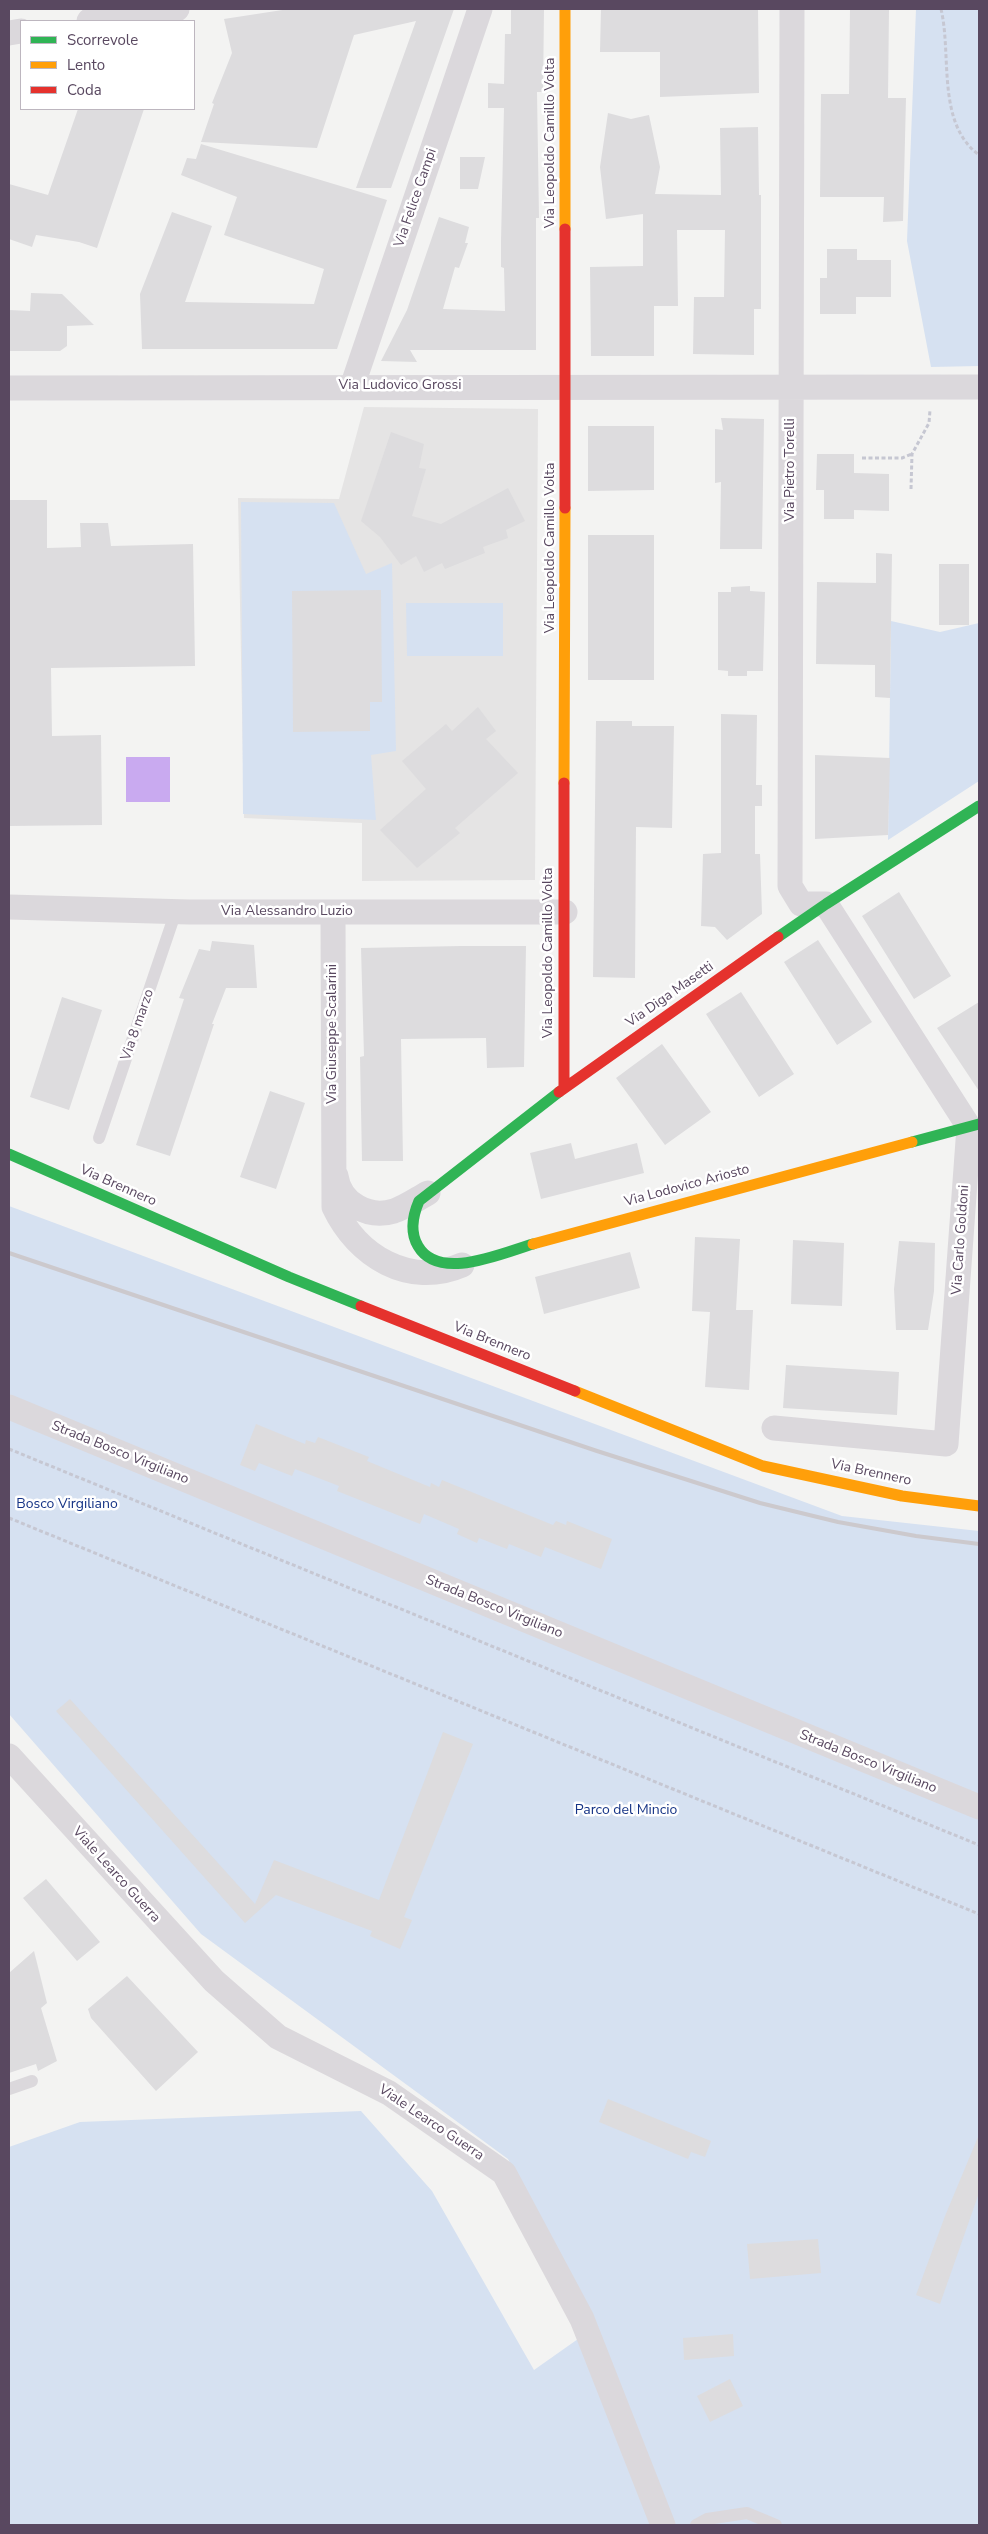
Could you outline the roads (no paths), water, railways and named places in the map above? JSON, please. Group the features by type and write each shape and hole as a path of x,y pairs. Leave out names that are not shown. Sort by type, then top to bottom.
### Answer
{"street":[{"path":"96,20 178,9"},
{"name":"Via Felice Campi","path":"352,387 480,9"},
{"name":"Via Leopoldo Camillo Volta","path":"564,1088 565,9"},
{"name":"Via Pietro Torelli","path":"792,9 790,886 801,904 826,904"},
{"name":"Via Ludovico Grossi","path":"9,388 979,387"},
{"name":"Via Diga Masetti","path":"413,1237 411,1225 413,1212 419,1201 564,1088 826,904 979,806"},
{"path":"826,904 974,1125"},
{"name":"Via Alessandro Luzio","path":"9,907 176,911 565,912"},
{"name":"Via Giuseppe Scalarini","path":"333,912 334,1156"},
{"name":"Via Lodovico Ariosto","path":"413,1237 418,1248 427,1257 438,1262 450,1264 471,1262 653,1210 974,1125"},
{"name":"Via Carlo Goldoni","path":"774,1428 946,1444 974,1125"},
{"name":"Via Brennero","path":"9,1154 289,1277 763,1466 902,1496 979,1506"},
{"path":"334,1156 336,1180 342,1194 352,1205 365,1211 380,1214 394,1211 428,1193"},
{"path":"334,1156 334,1207 350,1235 361,1247 388,1264 421,1273 437,1273 471,1262"},
{"name":"Strada Bosco Virgiliano","path":"9,1407 979,1807"},
{"name":"Viale Learco Guerra","path":"9,1756 214,1981 278,2037 389,2093 504,2173 582,2319 663,2525"}],"lane":[{"name":"Via 8 marzo","path":"99,1138 176,911"},
{"path":"9,2089 32,2081"},
{"path":"696,2525 707,2519 747,2514 776,2525"}],"railway":[{"path":"9,1253 597,1451 760,1503 838,1522 916,1536 979,1544"}],"park label":[{"name":"Bosco Virgiliano","path":"67,1505"},
{"name":"Parco del Mincio","path":"626,1811"}]}
